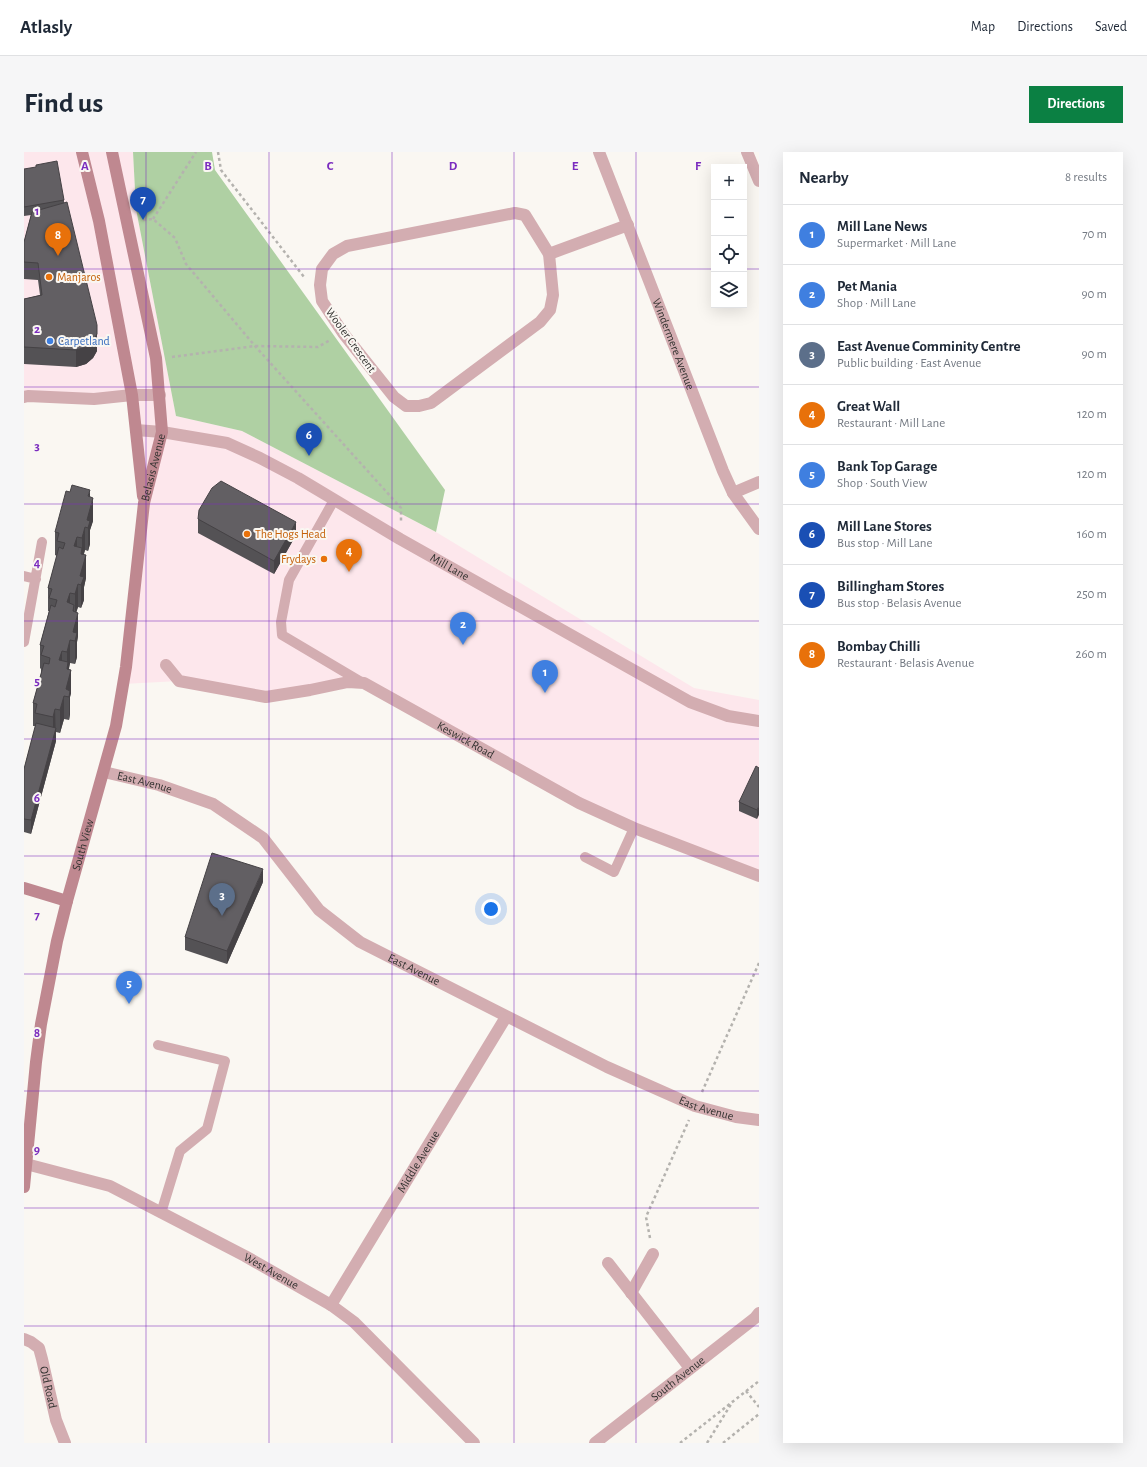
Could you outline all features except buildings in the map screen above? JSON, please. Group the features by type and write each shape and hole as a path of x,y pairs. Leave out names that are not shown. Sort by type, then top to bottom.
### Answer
{"main road":[{"name":"Belasis Avenue","path":"82,152 99,221 132,395 144,503"},
{"name":"Belasis Avenue","path":"112,152 156,358 160,395 162,432 144,503"},
{"name":"South View","path":"24,1187 41,1024 57,941 67,901 116,726 126,667 144,503"},
{"path":"24,888 67,901"}],"street":[{"name":"Windermere Avenue","path":"599,152 723,471 733,493 759,530"},
{"path":"747,152 759,181"},
{"name":"Wooler Crescent","path":"515,213 525,215 549,254 553,295 550,310 540,322 431,403 419,406 406,406 394,397 343,333 322,301 320,285 322,269 333,254 347,246 515,213"},
{"path":"549,254 628,225"},
{"path":"24,397 94,399 132,395 160,395"},
{"name":"Mill Lane","path":"136,430 162,432 228,443 260,458 400,539 690,702 728,716 759,721"},
{"path":"733,493 759,482"},
{"name":"Keswick Road","path":"166,665 179,681 266,697 348,682 364,683 579,803 634,828 759,876"},
{"name":"East Avenue","path":"104,772 159,786 213,804 263,838 319,910 360,942 607,1067 696,1106 736,1117 759,1120"},
{"name":"Middle Avenue","path":"331,1305 506,1017"},
{"name":"West Avenue","path":"26,1164 110,1186 245,1256 331,1305 354,1322 474,1443"},
{"path":"631,1293 652,1254"},
{"path":"608,1263 690,1368"},
{"name":"South Avenue","path":"595,1443 690,1368 758,1318"},
{"name":"Old Road","path":"24,1338 39,1348 56,1420 65,1443"}],"lane":[{"path":"334,500 289,580 281,622 282,635 364,683"},
{"path":"24,642 42,542"},
{"path":"24,576 36,579"},
{"path":"585,857 614,872 634,828"},
{"path":"158,1045 225,1060 207,1129 180,1151 161,1213"}],"path":[{"path":"153,219 196,152"},
{"path":"218,152 221,170 322,301"},
{"path":"128,222 153,219 175,238 186,264 255,346 401,508 400,539"},
{"path":"156,358 255,346 318,347 343,333"},
{"path":"680,1443 759,1381"},
{"path":"746,1391 759,1407"},
{"path":"707,1443 735,1399"},
{"path":"723,1443 759,1414"}],"shaded area":[{"path":"24,152 133,152 136,209 176,416 242,431 436,532 694,688 759,700 759,876 634,828 364,683 266,697 179,681 123,684 144,503 132,396 24,397"}],"green space":[{"path":"133,152 212,152 215,170 445,490 436,532 242,431 176,416 136,209"}],"place":[{"name":"Billingham Stores","path":"143,220"},
{"name":"Bombay Chilli","path":"58,256"},
{"name":"Manjaros","path":"49,277"},
{"name":"Carpetland","path":"50,341"},
{"name":"Mill Lane Stores","path":"309,456"},
{"name":"The Hogs Head","path":"247,534"},
{"name":"Frydays","path":"324,559"},
{"name":"Great Wall","path":"349,572"},
{"name":"Pet Mania","path":"463,645"},
{"name":"Mill Lane News","path":"545,693"},
{"name":"East Avenue Comminity Centre","path":"222,916"},
{"name":"Bank Top Garage","path":"129,1004"}]}
